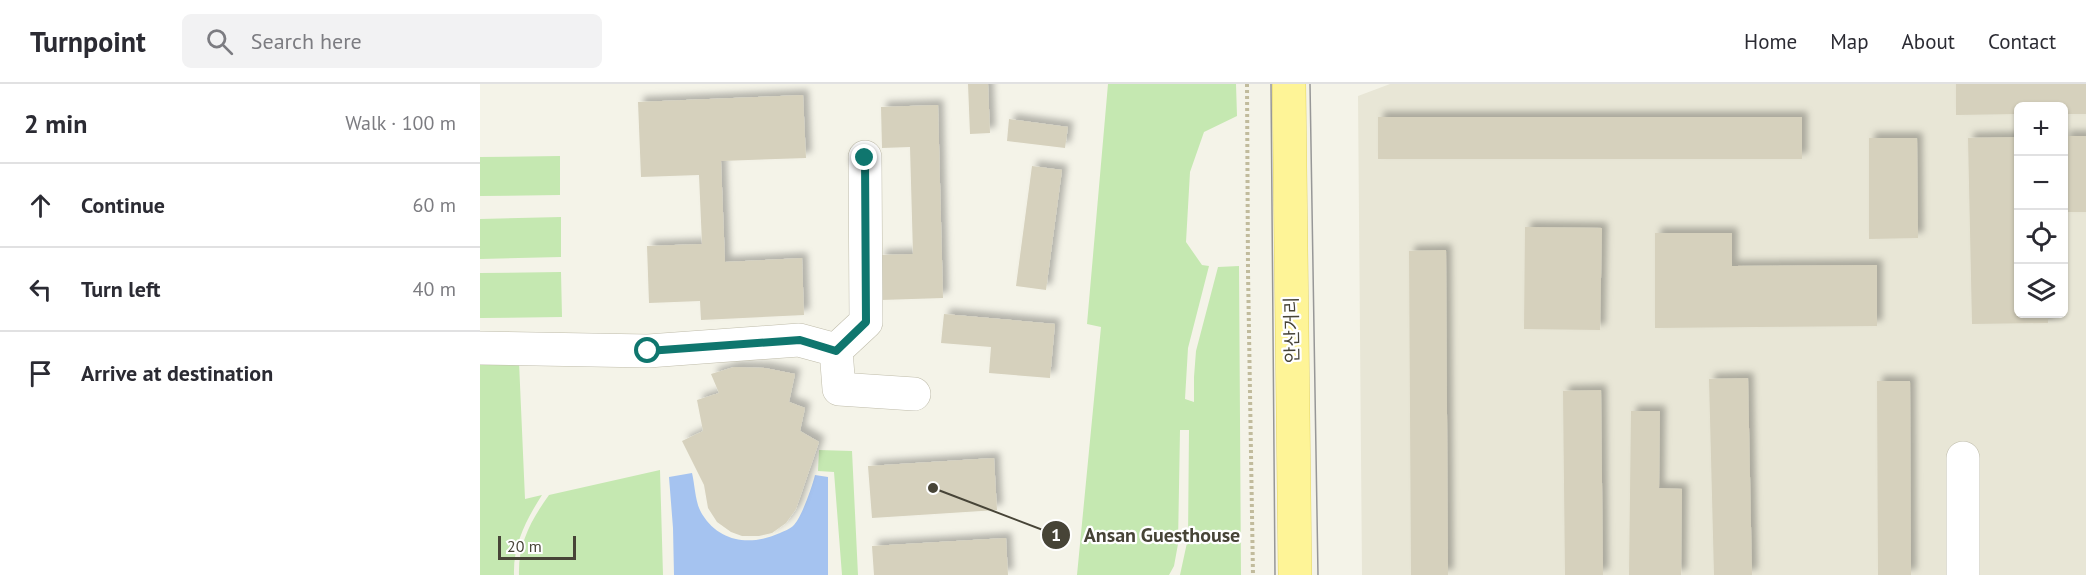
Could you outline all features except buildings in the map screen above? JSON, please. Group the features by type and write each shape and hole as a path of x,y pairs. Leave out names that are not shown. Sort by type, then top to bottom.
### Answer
{"main road":[{"name":"안산거리","path":"1289,84 1295,575"}],"street":[{"path":"836,351 866,322 865,158"},
{"path":"480,348 648,351 800,340 836,351"},
{"path":"836,351 839,389 914,394"},
{"path":"1963,458 1963,575"}],"path":[{"path":"1247,84 1253,575"}],"shaded area":[{"path":"1390,84 2086,84 2086,575 1362,575 1358,96"}],"green space":[{"path":"1108,84 1236,84 1237,116 1204,132 1190,172 1186,242 1202,265 1209,266 1188,348 1185,399 1194,402 1196,351 1218,267 1239,266 1241,575 1180,575 1188,538 1189,430 1180,430 1178,544 1174,566 1169,575 1077,575 1101,327 1087,324"},
{"path":"560,156 560,195 480,196 480,157"},
{"path":"561,217 561,257 480,259 480,219"},
{"path":"561,272 562,317 480,318 480,273"},
{"path":"480,355 519,362 525,499 542,495 518,543 514,575 480,575"},
{"path":"819,450 852,451 858,575 842,575 834,472 818,471"},
{"path":"660,470 663,575 519,575 523,543 549,495"}],"water":[{"path":"692,473 698,505 709,524 727,536 747,540 769,537 792,527 803,510 815,475 828,477 828,575 674,575 669,477"}],"tram line":[{"path":"1271,84 1275,575"},
{"path":"1310,84 1318,575"}],"place":[{"name":"Ansan Guesthouse","path":"933,488"}],"route":[{"path":"648,351 800,340 836,351 866,322 865,158"}]}
